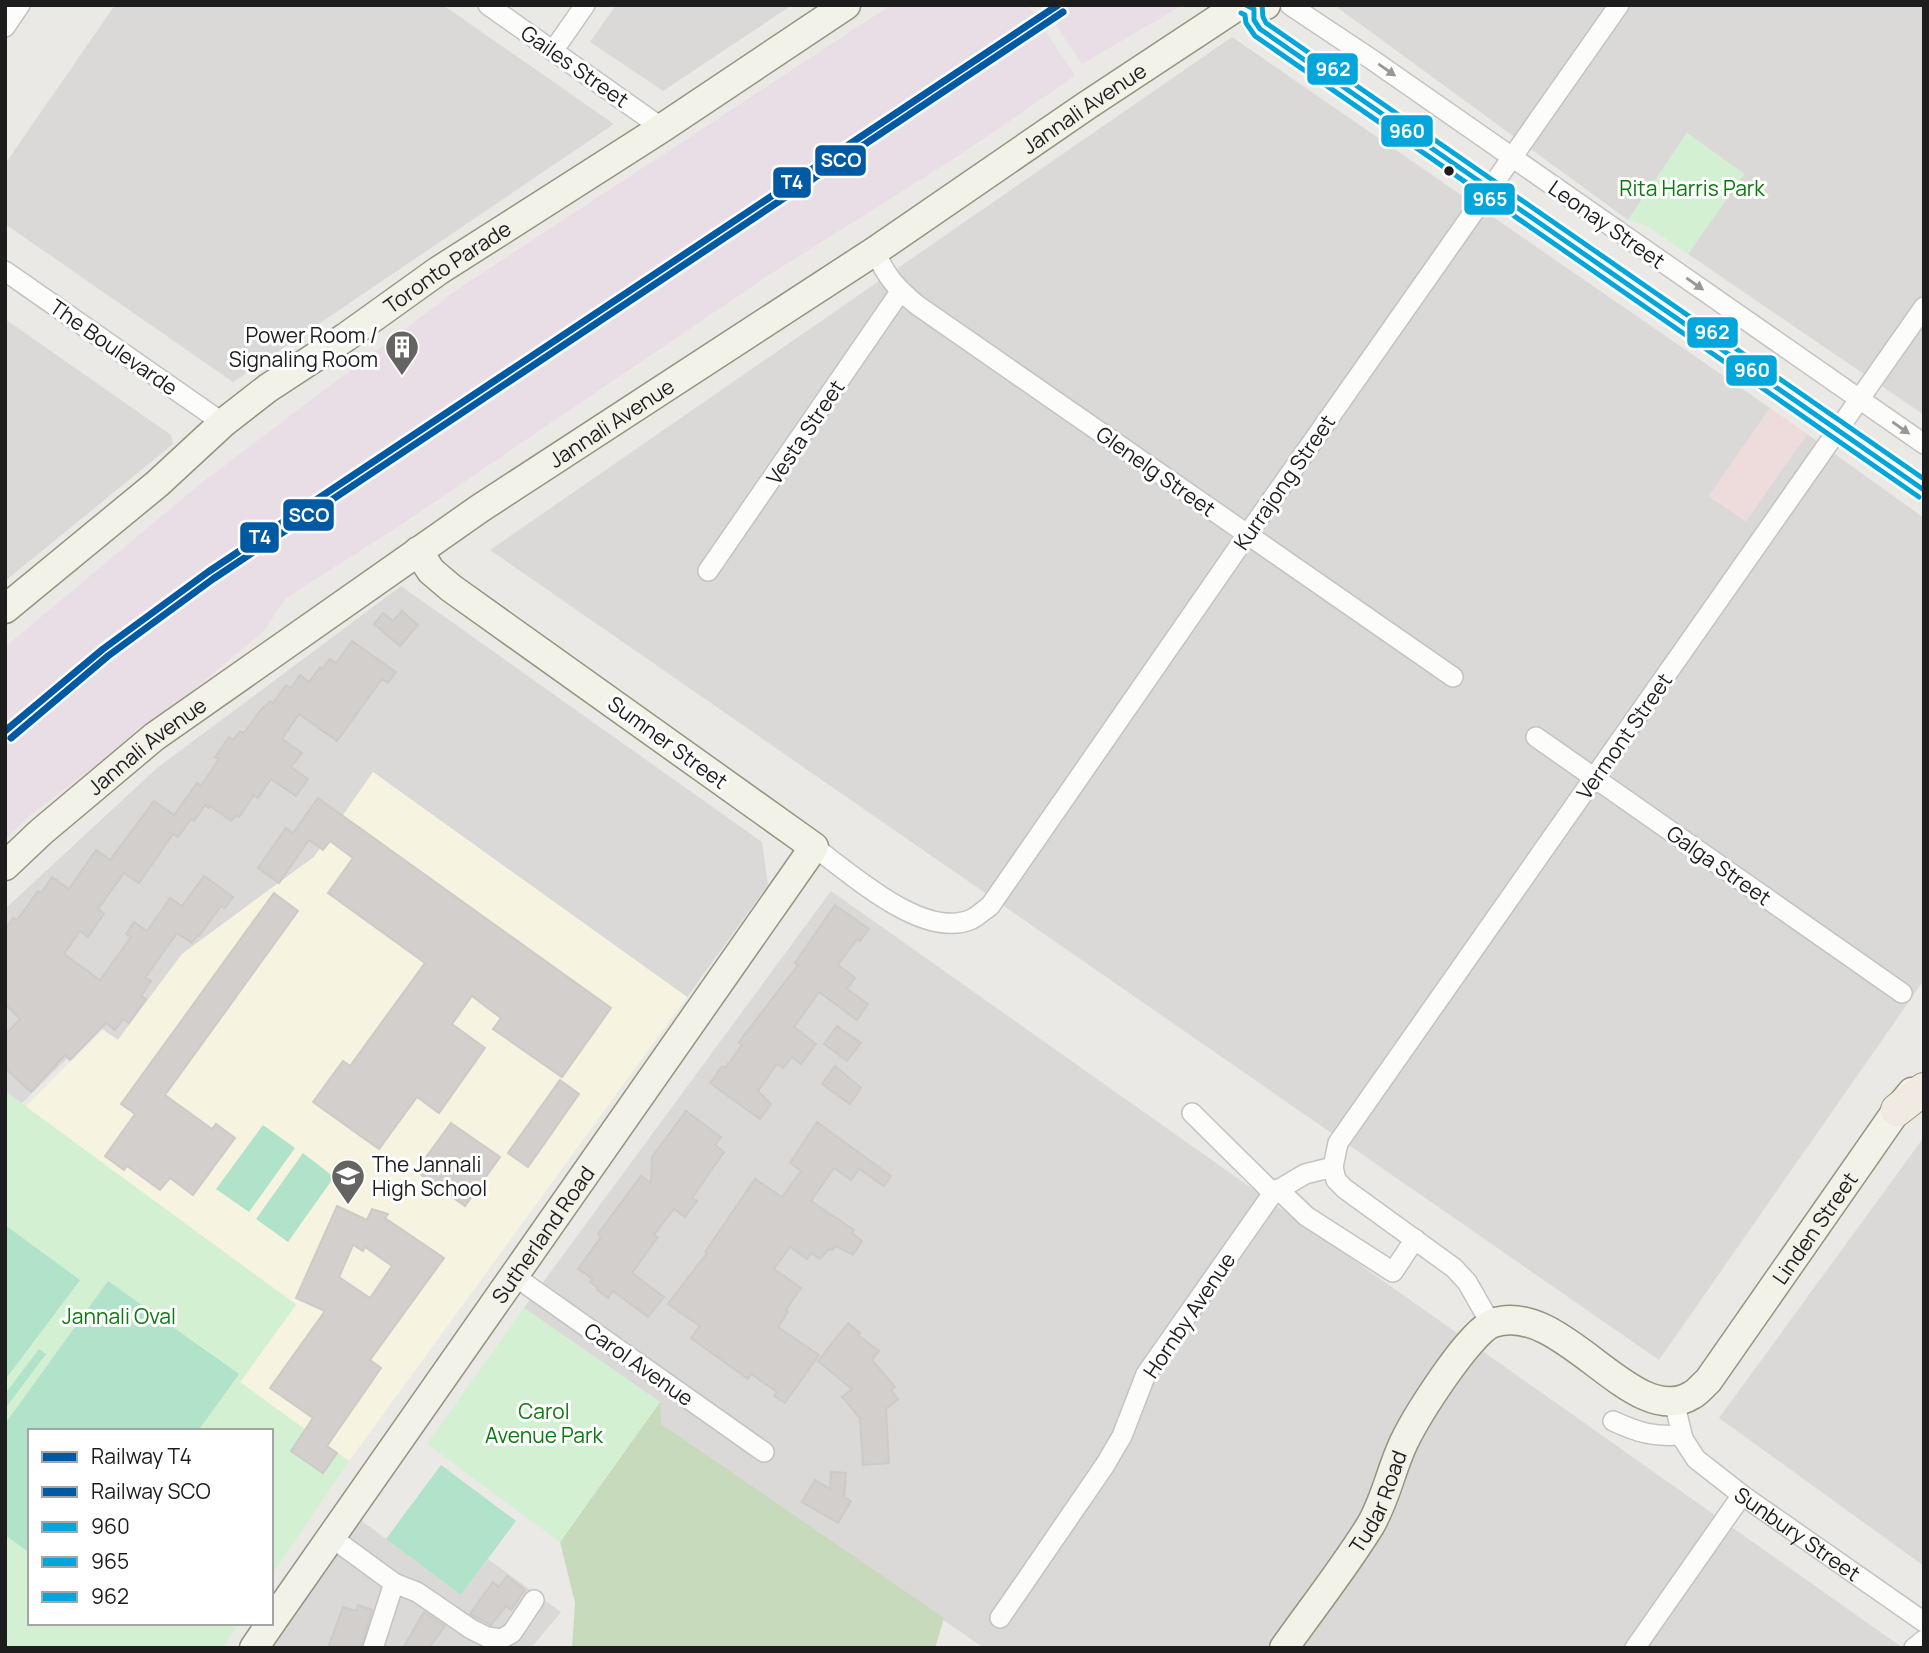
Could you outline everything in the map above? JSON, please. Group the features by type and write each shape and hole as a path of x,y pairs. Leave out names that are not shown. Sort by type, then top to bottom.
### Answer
{"main road":[{"path":"1897,1110 1924,1089"}],"street":[{"path":"5,27 20,5"},
{"name":"Gailes Street","path":"488,5 662,128"},
{"path":"553,51 585,5"},
{"name":"Toronto Parade","path":"5,609 156,484 223,423 268,388 346,337 438,271 662,128 846,5"},
{"name":"Leonay Street","path":"1290,5 1924,444"},
{"name":"Kurrajong Street","path":"928,921 949,923 971,919 990,906 1619,5"},
{"name":"Leonay Street","path":"1251,6 1254,20 1260,29 1924,490"},
{"name":"Jannali Avenue","path":"5,866 41,832 155,737 418,551 876,251 1097,99 1251,6"},
{"name":"Glenelg Street","path":"876,251 886,275 900,292 1453,677"},
{"name":"The Boulevarde","path":"5,271 223,423"},
{"name":"Vesta Street","path":"708,571 900,292"},
{"name":"Vermont Street","path":"1333,1167 1338,1143 1924,307"},
{"name":"Sumner Street","path":"418,551 431,571 451,588 901,908 928,921"},
{"name":"Galga Street","path":"1536,737 1902,993"},
{"name":"Sutherland Road","path":"273,1620 814,847"},
{"name":"Linden Street","path":"1674,1401 1692,1396 1707,1381 1897,1110 1924,1077"},
{"path":"1192,1113 1306,1216 1393,1272 1415,1238"},
{"path":"1276,1191 1305,1174 1333,1167 1336,1180 1345,1189 1454,1268 1467,1282 1491,1324 1523,1320 1549,1330 1634,1391 1654,1399 1674,1401"},
{"name":"Hornby Avenue","path":"1000,1618 1111,1455 1122,1436 1146,1374 1276,1191"},
{"name":"Carol Avenue","path":"513,1275 764,1452"},
{"name":"Tudar Road","path":"1284,1648 1369,1527 1382,1504 1418,1416 1465,1349 1491,1324"},
{"name":"Sunbury Street","path":"1674,1401 1682,1435 1696,1458 1742,1494 1924,1622"},
{"path":"1613,1421 1635,1431 1656,1436 1682,1435"},
{"path":"1635,1648 1742,1494"},
{"path":"331,1538 394,1583 416,1592 471,1629 502,1643 534,1600"},
{"path":"373,1648 394,1583"},
{"name":"Sutherland Road","path":"254,1648 270,1625"},
{"path":"1914,1648 1924,1640"}],"shaded area":[{"path":"115,5 443,5 614,124 233,382 5,224 5,164"},
{"path":"616,5 792,5 663,91 590,42"},
{"path":"891,5 1028,5 1075,76 955,158 772,273 405,522 285,599 263,632 180,701 32,814 5,839 5,647 200,484 455,291"},
{"path":"1042,5 1183,5 1082,64"},
{"path":"1334,5 1924,5 1924,415 1688,254 1744,174 1687,133 1628,220"},
{"path":"1232,37 1770,408 1709,496 1746,521 1807,434 1924,518 1924,980 1659,1360 490,550"},
{"path":"5,319 171,435 173,444 5,581"},
{"path":"1770,408 1807,434 1746,521 1709,496"},
{"path":"401,586 762,842 768,885 687,997 373,773 314,857 182,954 118,1040 99,1027 21,1104 5,1091 5,909 157,768"},
{"name":"The Jannali High School","path":"373,772 687,997 349,1461 240,1382 296,1304 25,1107 103,1030 118,1040 182,954 314,857"},
{"path":"831,891 1903,1648 984,1648 660,1424 660,1402 524,1308"},
{"path":"1924,1137 1924,1566 1719,1418"},
{"path":"350,1512 461,1595 488,1559 561,1612 531,1648 254,1648 270,1625 273,1625 273,1621"}],"green space":[{"name":"Rita Harris Park","path":"1687,133 1744,174 1688,254 1647,226 1628,220"},
{"name":"Jannali Oval","path":"5,1091 296,1305 240,1382 349,1461 273,1573 273,1429 28,1429 28,1625 238,1625 223,1648 5,1648"},
{"path":"263,1125 295,1148 249,1212 216,1189"},
{"path":"303,1153 334,1177 288,1242 256,1219"},
{"path":"5,1225 80,1280 5,1380"},
{"path":"108,1281 239,1374 199,1429 28,1429 28,1552 5,1535 5,1424"},
{"name":"Carol Avenue Park","path":"524,1308 660,1402 560,1542 427,1444"},
{"path":"39,1349 46,1354 5,1409 5,1394"},
{"path":"660,1402 661,1424 944,1618 935,1648 572,1648 575,1603 560,1542"},
{"path":"441,1465 516,1521 461,1595 386,1539"}],"building":[{"path":"402,611 418,625 400,646 374,624 383,613 393,621"},
{"path":"352,641 396,672 388,683 382,679 337,741 299,714 282,739 302,753 291,767 308,779 296,796 271,779 258,798 254,795 239,817 236,815 231,821 205,805 178,837 173,834 139,883 124,873 98,909 104,914 88,937 80,931 64,954 100,980 131,937 126,934 134,922 147,931 170,898 182,906 204,876 233,897 225,908 221,906 192,943 177,933 145,978 151,981 141,996 146,999 129,1023 123,1019 115,1030 106,1023 70,1060 65,1055 31,1092 5,1068 5,1035 20,1019 5,1004 5,929 13,918 17,920 52,877 69,889 96,850 110,860 154,801 174,815 197,783 201,786 219,759 215,757 229,737 233,740 240,731 244,733 263,707 270,701 273,703 286,685 291,688 300,675 309,682 330,659 336,663"},
{"path":"318,798 611,1008 562,1077 493,1029 501,1018 472,996 452,1024 485,1048 439,1113 417,1097 379,1149 313,1102 343,1061 350,1066 425,963 328,893 353,858 330,841 323,850 309,840 279,883 258,868 286,828 293,833"},
{"path":"274,893 298,911 165,1095 212,1129 216,1124 235,1138 193,1195 170,1178 160,1190 127,1166 124,1170 105,1156 135,1114 121,1104"},
{"path":"835,905 869,929 860,941 857,939 838,965 855,978 847,989 868,1004 857,1020 819,992 794,1027 816,1044 801,1064 792,1057 783,1068 777,1064 758,1091 771,1104 760,1119 710,1083 742,1045 739,1042 798,965 795,963"},
{"path":"837,1026 861,1043 847,1061 824,1044"},
{"path":"835,1066 861,1088 850,1104 822,1084"},
{"path":"560,1080 579,1094 528,1167 508,1153"},
{"path":"686,1111 721,1137 715,1145 724,1152 692,1198 697,1201 685,1217 674,1209 654,1235 658,1237 632,1273 664,1297 648,1317 613,1291 608,1298 590,1282 593,1279 578,1269 601,1237 598,1234 641,1176 651,1183 652,1157"},
{"path":"817,1122 891,1176 884,1186 859,1169 851,1180 834,1168 811,1201 854,1230 852,1233 862,1241 853,1255 836,1246 820,1259 811,1253 807,1259 790,1247 774,1269 801,1288 778,1327 819,1355 785,1403 774,1396 777,1392 751,1374 748,1379 691,1338 700,1326 668,1304 707,1253 705,1252 755,1179 782,1197 801,1171 790,1163"},
{"path":"451,1123 500,1157 465,1206 416,1171"},
{"path":"337,1206 367,1220 372,1209 388,1214 385,1218 444,1258 370,1360 381,1368 327,1446 337,1453 323,1473 291,1451 313,1418 270,1388 325,1311 296,1298","holes":["353,1245 363,1251 365,1247 392,1266 370,1298 339,1277"]},
{"path":"848,1323 860,1333 858,1335 879,1351 872,1360 895,1387 891,1390 898,1399 886,1409 889,1463 863,1465 860,1418 842,1397 852,1389 818,1361"},
{"path":"831,1472 846,1473 844,1497 851,1501 838,1523 802,1502 815,1480 830,1489"},
{"path":"507,1576 525,1590 511,1610 506,1606 491,1625 470,1614 493,1582 499,1587"},
{"path":"358,1605 372,1610 361,1648 328,1648 343,1607 356,1611"},
{"path":"424,1612 445,1626 429,1648 403,1648"}],"rail line":[{"name":"T4","path":"5,731 103,649 208,572 1058,5"},
{"name":"SCO","path":"11,738 108,656 213,579 1063,12"}],"transit line":[{"name":"960","path":"1246,5 1254,9 1254,20 1260,29 1924,490"},
{"name":"962","path":"1262,5 1266,23 1924,479"},
{"name":"965","path":"1241,13 1245,15 1246,23 1255,36 1919,497"}],"place":[{"name":"Power Room / Signaling Room","path":"402,377"},
{"name":"The Jannali High School","path":"348,1206"}]}
